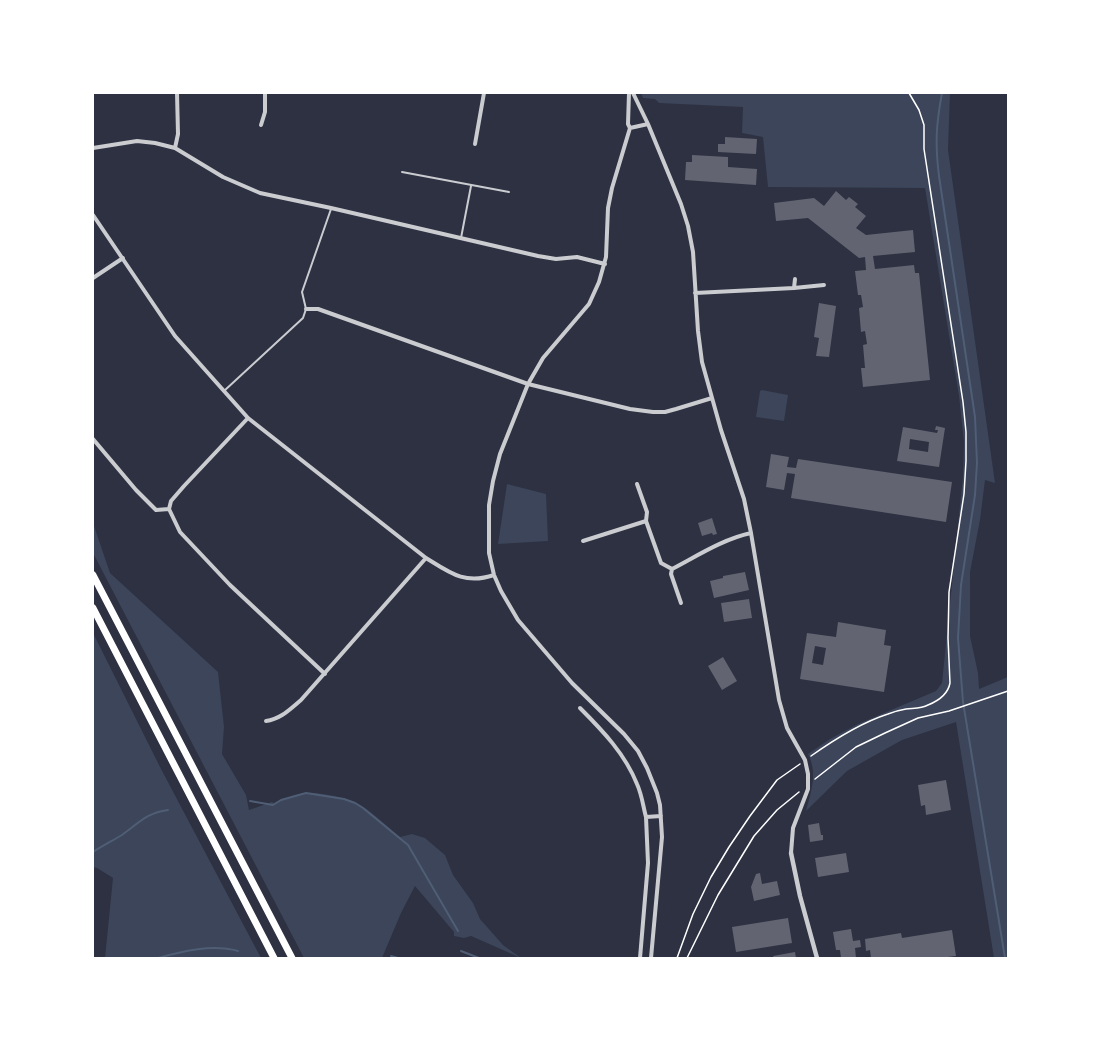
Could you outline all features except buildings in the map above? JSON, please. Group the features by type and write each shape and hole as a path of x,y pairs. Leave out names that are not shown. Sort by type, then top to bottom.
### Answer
{"highway":[{"path":"93,575 292,958"},
{"path":"93,608 274,958"}],"street":[{"path":"175,148 178,134 177,93"},
{"path":"261,125 265,112 265,93"},
{"path":"476,144 484,93"},
{"path":"631,93 648,124 688,226 693,252 702,362 744,499 779,700 787,728 805,760 808,789 792,828 791,853 817,958"},
{"path":"631,93 628,124 630,128 608,208 605,264 589,304 543,358 528,384 500,454 493,481 489,505 489,553 494,575 509,607 518,620 572,683 624,734 638,751 647,768 657,793 661,816 660,864 651,958"},
{"path":"630,128 648,124"},
{"path":"93,148 137,141 155,143 175,148 223,177 260,193 556,260 577,257 605,264"},
{"path":"93,215 176,336 248,418 426,558 452,575 468,579 494,575"},
{"path":"93,278 123,258"},
{"path":"794,288 795,279"},
{"path":"696,293 824,285"},
{"path":"306,309 318,309 528,384 630,409 653,412 676,410 712,398"},
{"path":"248,418 184,486 171,501 169,509 180,532 230,585 325,674"},
{"path":"93,439 156,510 169,509"},
{"path":"637,484 647,512 646,521 662,563 672,569"},
{"path":"583,541 646,521"},
{"path":"672,569 722,543 751,533"},
{"path":"266,721 275,720 301,700 426,558"},
{"path":"672,569 671,574 681,603"},
{"path":"580,708 610,739 627,762 638,786 646,817 648,863 640,958"},
{"path":"646,817 661,816"}],"lane":[{"path":"402,172 508,192"},
{"path":"461,238 471,186"},
{"path":"224,391 303,318 306,309 302,292 331,208"}],"path":[{"path":"677,958 693,914 711,878 729,847 777,780 858,726 904,709 926,706 949,689 950,592 964,494 966,432 924,148 924,125 919,110 909,93"},
{"path":"820,775 856,747 918,718 949,711 1008,691"},
{"path":"687,958 718,895 754,836 786,802"}],"shaded area":[{"path":"641,93 950,93 948,150 995,483 985,480 970,572 970,636 979,689 1008,677 1008,958 994,958 956,722 902,740 847,771 806,811 813,775 808,754 858,724 936,691 942,683 963,476 964,442 959,396 925,188 768,187 763,137 742,133 743,107 659,103 655,99 643,98"},
{"path":"762,390 788,395 784,421 756,417"},
{"path":"507,484 546,494 548,541 498,544"},
{"path":"93,523 110,573 218,672 224,727 222,754 246,795 249,810 297,794 323,794 361,805 400,837 412,834 425,838 445,855 453,875 473,903 480,919 503,945 521,958 471,936 464,938 454,936 454,932 415,886 382,958 304,958 93,553"},
{"path":"93,633 160,767 261,958 105,958 113,878 93,867"}],"waterway":[{"path":"942,93 938,115 938,165 975,417 977,463 975,495 961,585 958,638 963,702 1005,958"},
{"path":"250,801 273,805 281,800 306,793 355,803 408,845 458,931"},
{"path":"93,852 148,816 168,810"},
{"path":"158,958 208,948 238,951"},
{"path":"461,951 479,958"},
{"path":"391,956 398,958"}]}
